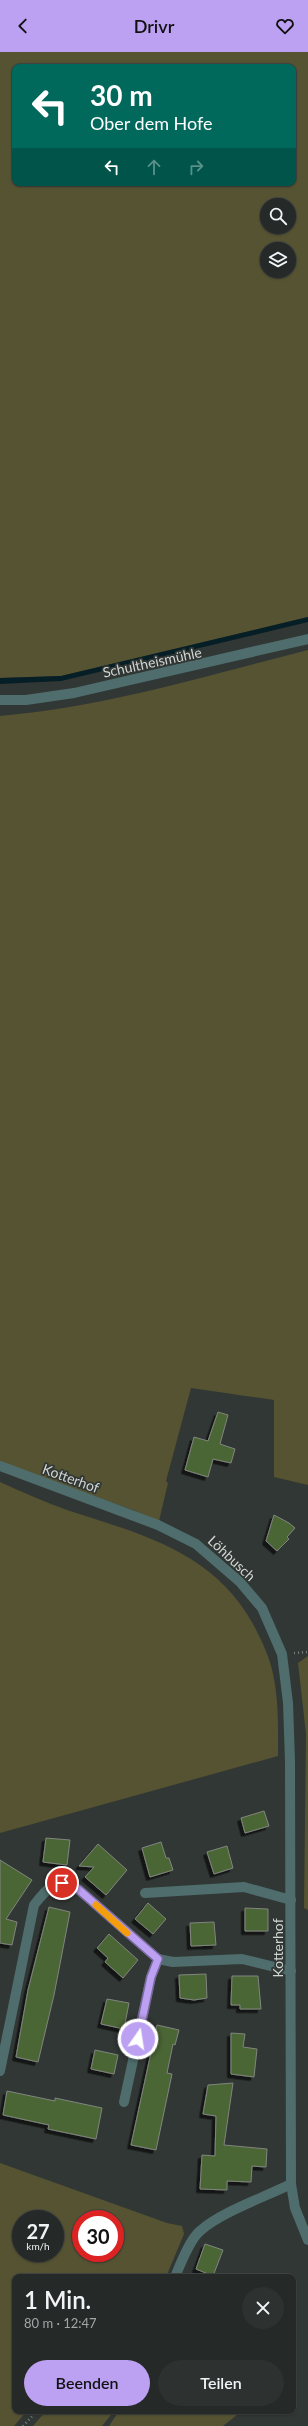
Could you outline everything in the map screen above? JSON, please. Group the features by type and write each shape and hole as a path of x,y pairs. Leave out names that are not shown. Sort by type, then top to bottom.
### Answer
{"street":[{"name":"Schultheismühle","path":"0,700 26,700 74,693 202,666 308,639"},
{"name":"Kotterhof","path":"0,1466 133,1514"},
{"name":"Löhbusch","path":"133,1514 196,1544 240,1582 262,1608 282,1654"},
{"name":"Kotterhof","path":"282,1654 288,1703 290,1762 291,2184 295,2208 308,2240"},
{"path":"0,2071 34,1905 47,1889 62,1883 78,1889 158,1959 173,1962 242,1959 291,1971"},
{"path":"145,1893 244,1886 291,1900"},
{"path":"124,2102 151,1977 158,1959"},
{"path":"176,2274 181,2262 199,2231 219,2218 291,2184"}],"path":[{"path":"23,2426 34,2414"}],"shaded area":[{"path":"0,52 308,52 308,617 61,676 0,678"},
{"path":"308,650 308,1485 274,1477 274,1400 191,1388 166,1481 168,1483 159,1521 133,1510 0,1463 0,716 78,706 117,698"},
{"path":"0,1482 67,1510 147,1537 196,1562 217,1579 237,1599 253,1624 270,1661 275,1684 277,1705 278,1756 0,1833"},
{"path":"308,1656 308,1910 304,1908 306,1734 298,1663"},
{"path":"0,2163 167,2223 182,2226 184,2234 167,2274 12,2274 12,2414 24,2414 14,2426 0,2426"},
{"path":"43,2414 112,2414 102,2426 33,2426"},
{"path":"117,2414 238,2414 223,2426 109,2426"}],"water":[{"path":"308,617 308,622 61,681 0,684 0,678 61,676"}],"building":[{"path":"218,1412 228,1415 220,1444 235,1449 231,1463 213,1459 208,1477 185,1470 194,1437 208,1441"},
{"path":"274,1515 295,1528 287,1537 289,1539 277,1551 266,1541"},
{"path":"264,1811 269,1826 245,1833 241,1818"},
{"path":"46,1838 70,1840 67,1865 43,1862"},
{"path":"161,1842 166,1858 169,1858 173,1870 150,1877 142,1848"},
{"path":"98,1844 127,1870 106,1895 85,1877 94,1867 79,1866"},
{"path":"227,1846 233,1868 214,1874 207,1852"},
{"path":"0,1860 32,1880 6,1919 17,1922 12,1945 0,1943"},
{"path":"148,1903 166,1919 153,1934 135,1919"},
{"path":"49,1907 70,1912 54,1995 38,2062 16,2057 28,1990"},
{"path":"245,1908 268,1909 268,1931 245,1931"},
{"path":"214,1922 216,1945 191,1946 190,1923"},
{"path":"109,1934 138,1960 123,1978 105,1962 108,1958 97,1948"},
{"path":"206,1974 207,1998 194,2000 180,1998 179,1975"},
{"path":"232,1976 258,1976 261,2009 240,2009 240,2005 231,2005"},
{"path":"107,1999 129,2003 124,2029 101,2024"},
{"path":"157,2025 179,2030 175,2045 173,2044 167,2073 172,2074 156,2150 131,2145"},
{"path":"231,2033 245,2034 243,2047 257,2049 254,2077 231,2074"},
{"path":"95,2050 118,2055 114,2074 91,2069"},
{"path":"233,2083 224,2145 267,2149 266,2167 252,2166 251,2182 227,2181 227,2190 200,2189 202,2155 215,2156 216,2116 203,2114 208,2085"},
{"path":"7,2091 55,2101 55,2098 102,2108 96,2139 48,2129 49,2125 3,2115"},
{"path":"205,2244 223,2250 214,2274 208,2274 196,2269"}],"slow traffic":[{"path":"96,1905 127,1933"}],"route":[{"path":"62,1883 78,1889 158,1959 151,1977 138,2039"}]}
